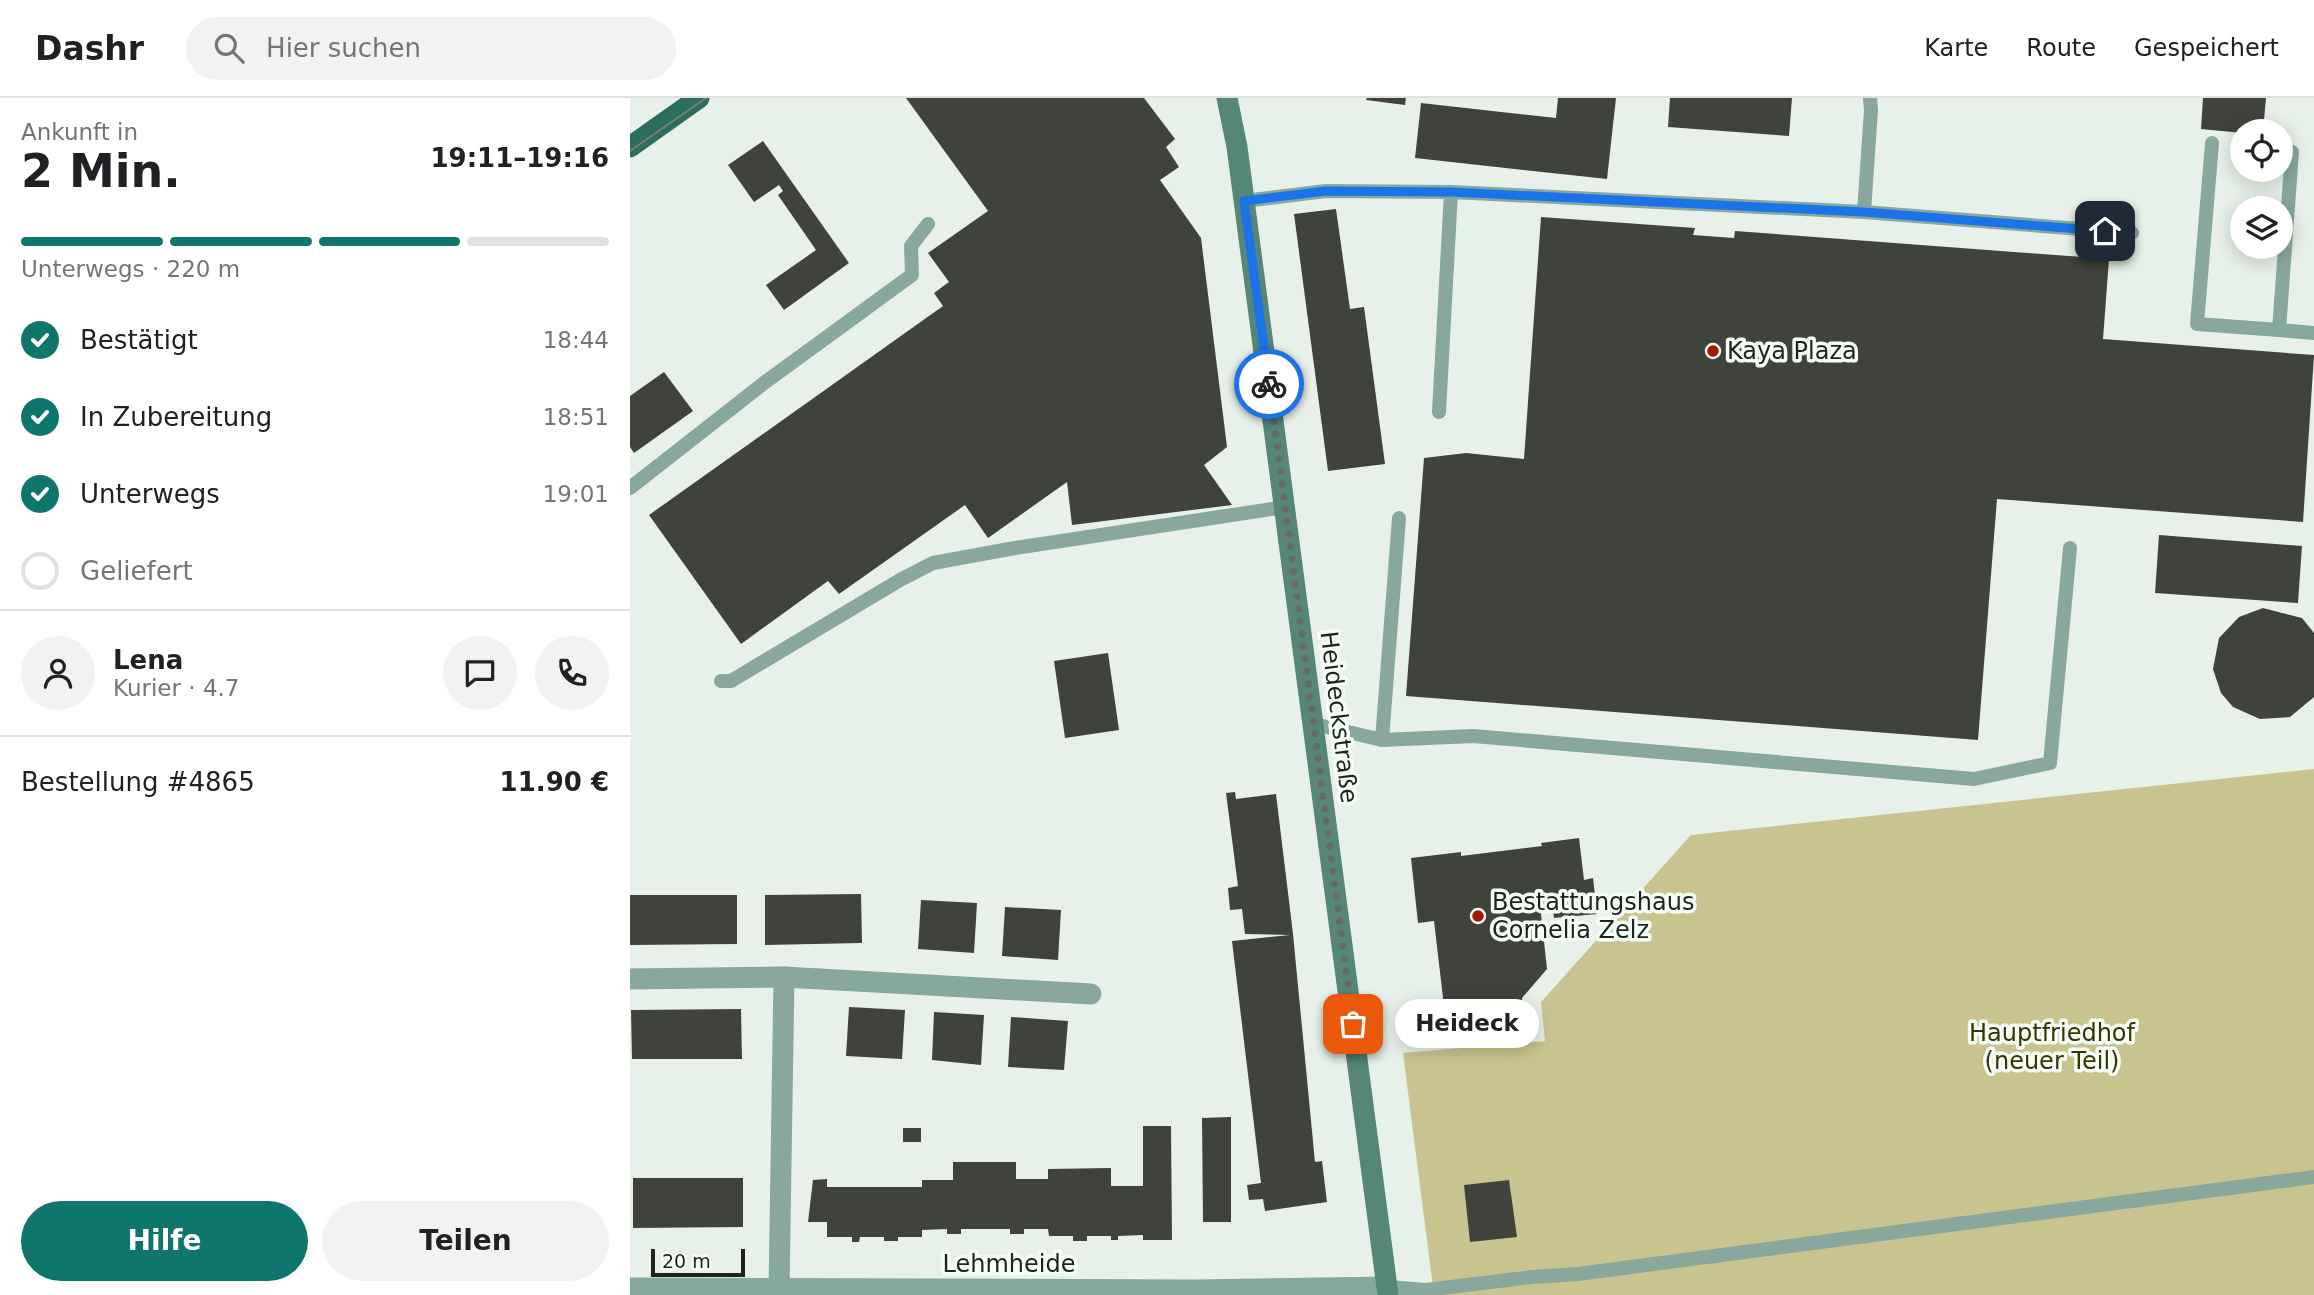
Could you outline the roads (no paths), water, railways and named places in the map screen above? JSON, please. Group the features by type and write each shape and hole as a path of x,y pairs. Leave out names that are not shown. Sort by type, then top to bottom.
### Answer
{"main road":[{"path":"630,147 699,98"}],"street":[{"name":"Heideckstraße","path":"1227,98 1237,147 1388,1291"},
{"name":"Heideckstraße","path":"1237,98 1237,147"},
{"path":"630,979 784,977 1091,994"},
{"path":"779,1290 784,977"},
{"name":"Lehmheide","path":"630,1288 1388,1291"}],"lane":[{"path":"1864,212 1870,98"},
{"path":"2212,143 2197,324 2314,333"},
{"path":"2279,330 2290,182"},
{"path":"1244,201 1326,191 1451,192 1864,212 2132,233"},
{"path":"1439,412 1451,192"},
{"path":"630,488 764,383 912,275 911,246 928,224"},
{"path":"721,681 732,681 933,563 1285,507"},
{"path":"1382,740 1399,518"},
{"path":"1314,724 1382,740 1473,736 1974,779 2050,763 2070,548"},
{"path":"1388,1291 1426,1290 1578,1274 2314,1177"}],"tram line":[{"path":"630,151 706,98"}],"place":[{"name":"Kaya Plaza","path":"1713,351"},
{"name":"Bestattungshaus Cornelia Zelz","path":"1478,916"},
{"name":"Heideck","path":"1353,1024"}],"park label":[{"name":"Hauptfriedhof (neuer Teil)","path":"2052,1047"}]}
